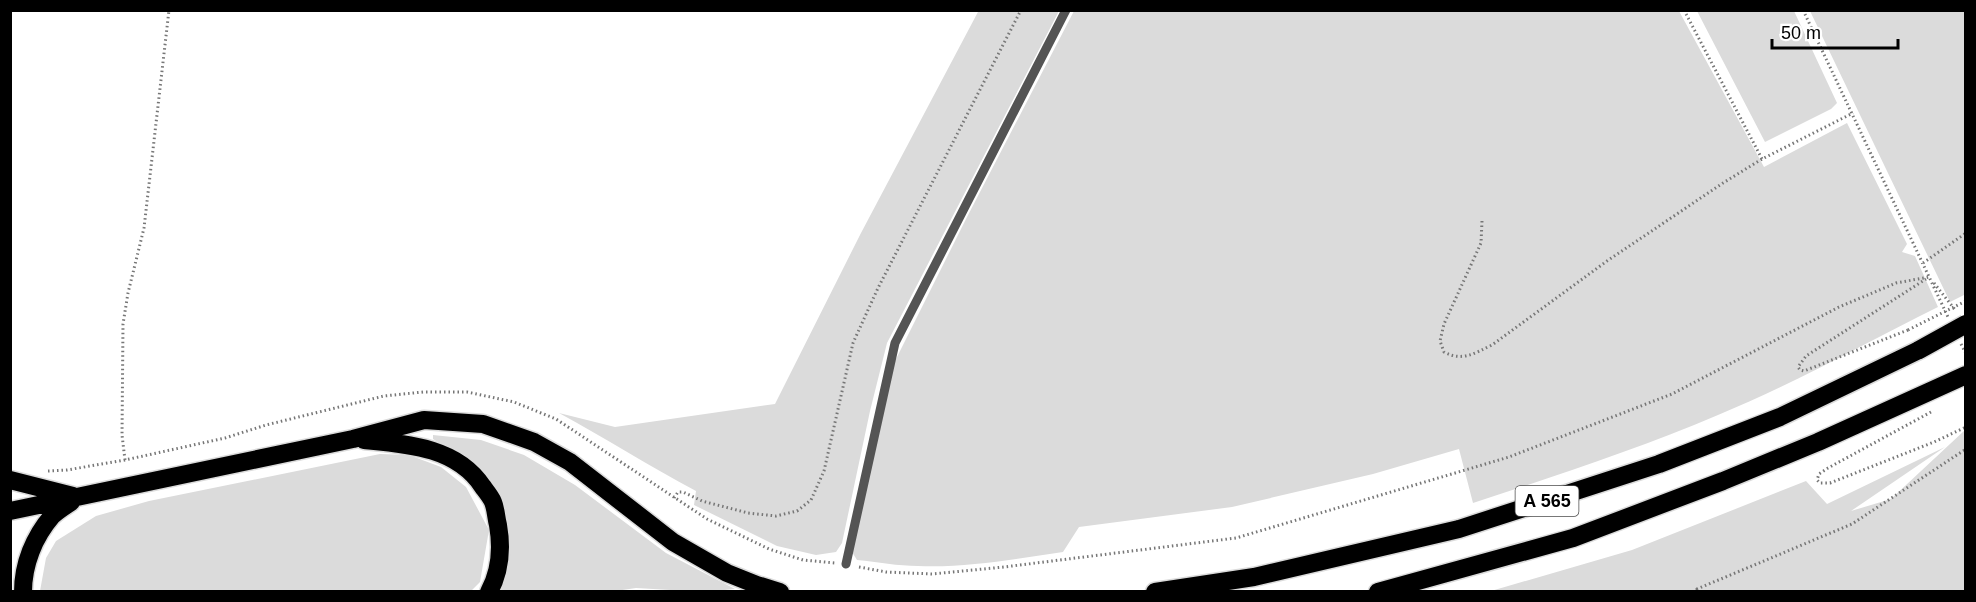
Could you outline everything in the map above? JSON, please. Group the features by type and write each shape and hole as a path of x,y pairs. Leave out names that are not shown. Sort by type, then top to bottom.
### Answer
{"highway":[{"name":"A 565","path":"1155,591 1254,577 1459,529 1659,464 1780,417 1919,350 1963,320"},
{"name":"A 565","path":"1378,591 1573,538 1808,447 1965,375"},
{"path":"10,511 353,439 424,420 483,424 534,442 570,462 673,542 727,573 780,591"},
{"path":"353,439 417,445 446,455 466,467 480,482 493,502 499,533 500,561 489,591"},
{"path":"10,480 78,497"},
{"path":"23,591 23,574 33,545 52,516 78,497"}],"lane":[{"path":"846,564 895,343 1066,10"}],"path":[{"path":"125,460 122,435 123,324 144,228 169,10"},
{"path":"674,498 678,492 683,492 702,501 748,513 777,516 797,511 810,500 824,471 853,343 1021,10"},
{"path":"1684,10 1762,159"},
{"path":"1803,10 1929,277 1963,320"},
{"path":"1482,221 1481,243 1444,324 1440,341 1443,352 1454,358 1473,355 1492,345 1607,261 1762,159 1853,113"},
{"path":"1923,263 1965,233"},
{"path":"846,564 886,572 932,574 1016,566 1236,538 1509,457 1672,394 1839,307 1896,283 1929,277"},
{"path":"1929,277 1806,356 1798,367 1800,370 1804,371 1908,330 1965,301"},
{"path":"1936,409 1828,468 1819,474 1817,480 1820,483 1830,483 1934,442 1965,427"},
{"path":"1697,591 1852,524 1965,449"}],"shaded area":[{"path":"979,10 1059,11 887,343 842,543 836,552 816,555 777,546 694,505 696,491 559,413 615,427 775,404 861,233"},
{"path":"1074,11 1679,11 1764,167 1847,123 1907,244 1902,252 1915,256 1938,307 1802,377 1718,415 1627,451 1473,503 1459,449 1373,474 1232,507 1079,527 1063,552 954,566 910,566 857,560 852,552 894,363"},
{"path":"1697,11 1794,11 1837,103 1831,109 1765,142"},
{"path":"1810,11 1965,11 1966,294 1950,302"},
{"path":"1965,430 1965,591 1491,591 1632,550 1806,481 1827,504 1945,447 1851,511 1891,499"},
{"path":"433,435 481,440 524,455 575,485 666,553 735,589 704,592 636,588 609,592 499,591 509,558 507,528 468,461 433,439"},
{"path":"380,454 409,455 441,467 466,487 489,530 480,582 471,591 40,591 46,558 56,541 96,516 149,501"}]}
